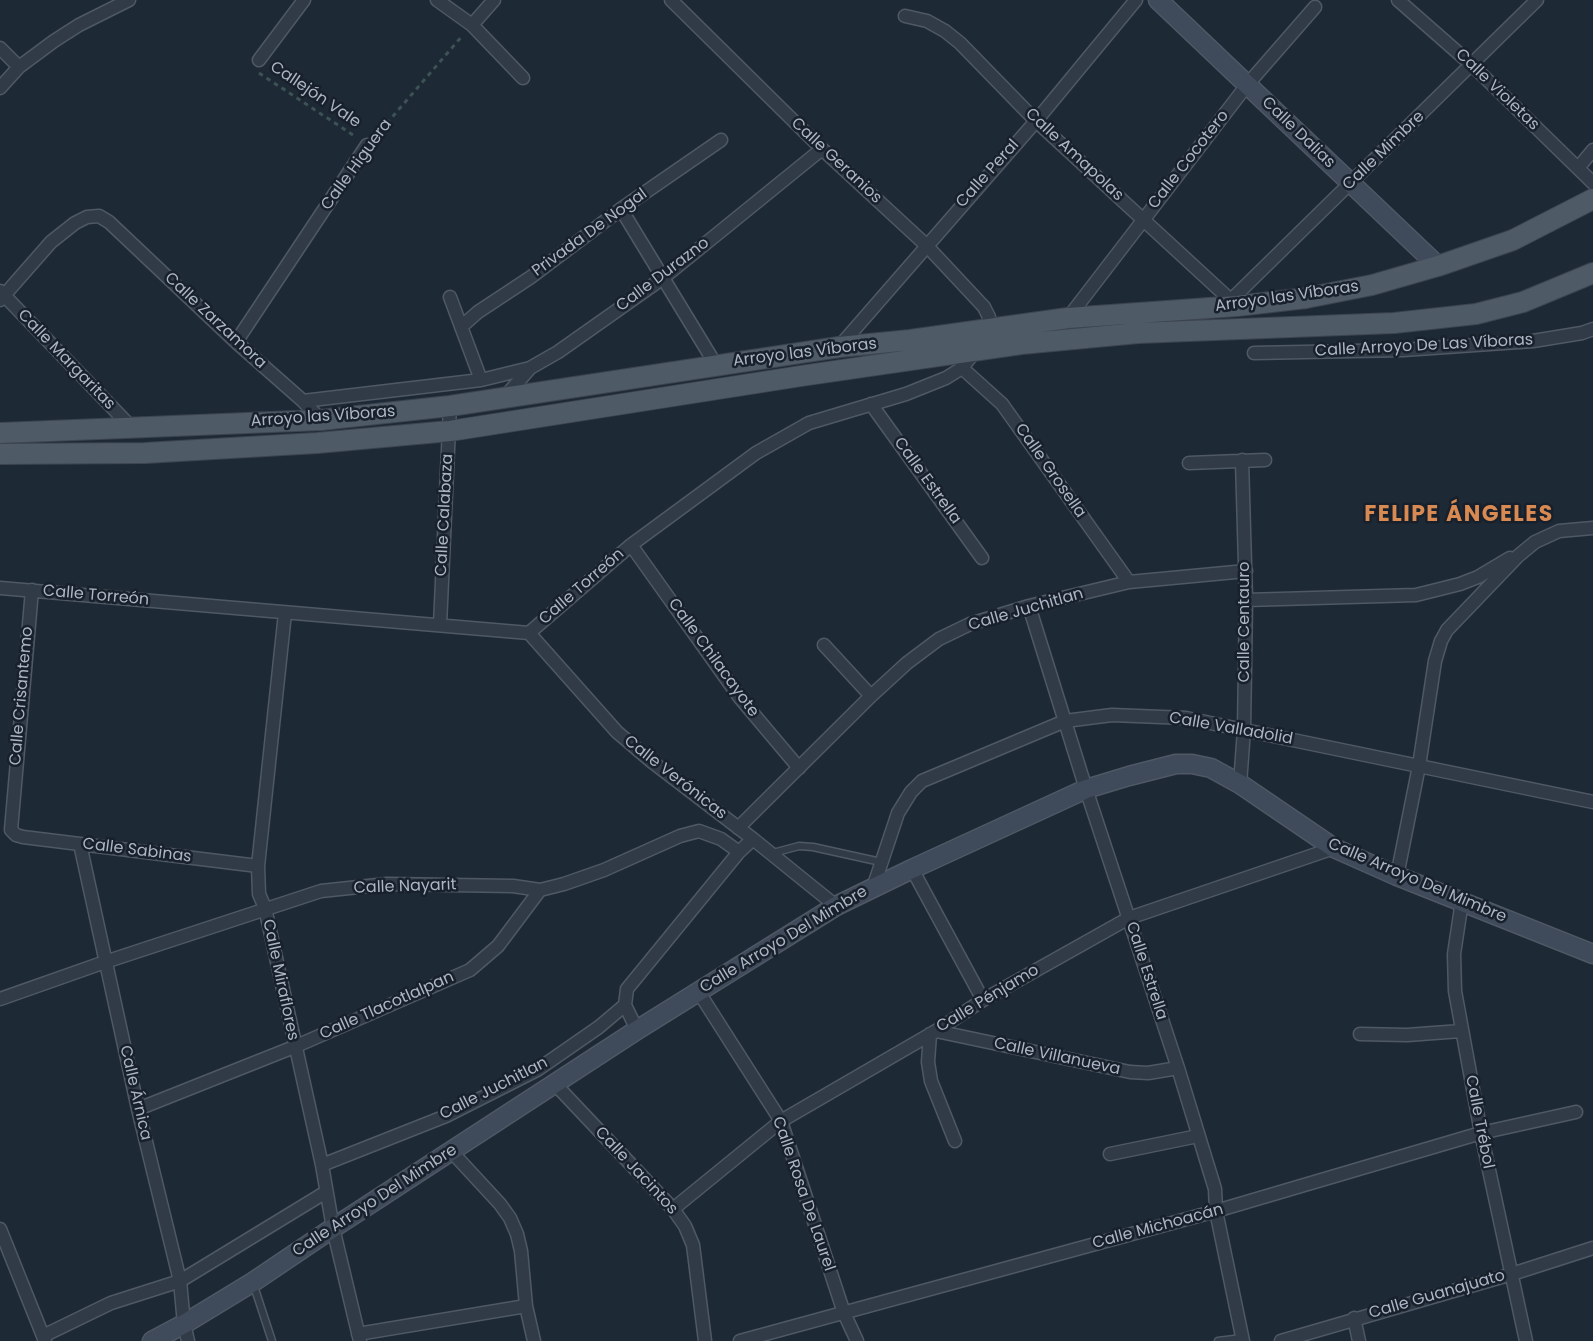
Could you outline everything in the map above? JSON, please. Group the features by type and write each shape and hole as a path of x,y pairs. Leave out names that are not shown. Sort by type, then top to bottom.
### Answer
{"main road":[{"name":"Arroyo las Víboras","path":"0,433 321,420 450,406 839,347 910,340 1068,318 1306,298 1372,285 1438,266 1513,240 1593,199"},
{"name":"Arroyo las Víboras","path":"0,454 145,453 317,443 450,431 778,379 975,351 1138,333 1394,323 1476,314 1523,302 1593,273"}],"street":[{"path":"0,88 19,68 54,41 79,25 129,0"},
{"path":"259,60 304,0"},
{"path":"437,0 472,25 523,78"},
{"path":"472,25 494,0"},
{"name":"Calle Geranios","path":"671,0 822,149 926,245 984,307 989,317 989,329"},
{"name":"Calle Peral","path":"839,347 1036,121 1136,0"},
{"name":"Calle Dalias","path":"1158,0 1438,266"},
{"name":"Calle Violetas","path":"1398,0 1472,66 1593,183"},
{"name":"Calle Mimbre","path":"1234,303 1350,184 1537,0"},
{"name":"Calle Cocotero","path":"1068,318 1247,85 1315,7"},
{"name":"Calle Amapolas","path":"905,16 927,21 960,43 1036,121 1234,303"},
{"path":"0,48 19,68"},
{"name":"Privada De Nogal","path":"460,327 621,209 721,140"},
{"name":"Calle Higuera","path":"236,342 367,145"},
{"name":"Calle Durazno","path":"504,398 530,368 558,352 663,278 822,149"},
{"path":"1578,168 1593,150"},
{"path":"621,209 716,365"},
{"name":"Calle Zarzamora","path":"1,295 51,242 75,223 87,217 99,216 110,222 321,420"},
{"name":"Calle Margaritas","path":"1,295 132,428"},
{"path":"450,297 481,380"},
{"name":"Calle Torreón","path":"0,588 529,633 631,545 722,478 782,438 809,423 946,378 962,368 989,329"},
{"name":"Calle Arroyo De Las Víboras","path":"1254,353 1403,350 1533,341 1593,329"},
{"path":"303,401 481,380 530,368"},
{"name":"Calle Grosella","path":"962,368 1002,404 1129,582"},
{"name":"Calle Estrella","path":"871,404 982,558"},
{"name":"Calle Calabaza","path":"440,625 450,406"},
{"name":"Calle Centauro","path":"1240,784 1244,730 1246,600 1242,460"},
{"path":"1190,463 1265,460"},
{"path":"1246,600 1416,595 1442,590 1478,577 1535,542 1559,531 1593,528"},
{"path":"1397,876 1419,766 1435,661 1441,641 1456,620 1518,556 1535,542"},
{"name":"Calle Chilacayote","path":"631,545 740,698 799,768"},
{"name":"Calle Juchitlan","path":"738,828 871,696 907,663 939,639 970,624 1029,606 1129,582 1246,572"},
{"name":"Calle Crisantemo","path":"16,835 11,830 11,824 32,590"},
{"name":"Calle Estrella","path":"1029,606 1215,1189 1216,1211 1243,1339"},
{"name":"Calle Miraflores","path":"285,614 258,866 260,894 265,908 322,1165 333,1227 359,1337"},
{"name":"Calle Verónicas","path":"529,633 617,732 651,762 753,839 836,906"},
{"path":"824,645 871,696"},
{"name":"Calle Valladolid","path":"873,888 898,813 911,792 922,781 1065,721 1112,715 1186,718 1593,802"},
{"name":"Calle Arroyo Del Mimbre","path":"152,1341 186,1333 253,1282 333,1227 698,991 836,906 1086,789 1176,764 1192,764 1211,768 1240,784 1334,848 1397,876 1593,954"},
{"name":"Calle Nayarit","path":"0,999 321,891 387,884 513,886 540,890 604,870 680,836 699,831 721,839 739,852"},
{"name":"Calle Sabinas","path":"16,835 258,866"},
{"path":"637,1030 625,1005 627,989 739,852 753,839"},
{"name":"Calle Árnica","path":"80,844 138,1109 180,1281 186,1333"},
{"name":"Calle Pénjamo","path":"673,1209 780,1121 933,1032 983,1000 1129,918 1334,848"},
{"path":"912,869 983,1000"},
{"name":"Calle Tlacotlalpan","path":"138,1109 294,1047 470,970 498,946 540,890"},
{"name":"Calle Trébol","path":"1462,901 1454,954 1455,991 1481,1133 1526,1341"},
{"name":"Calle Rosa De Laurel","path":"698,991 780,1121 844,1313 857,1341"},
{"name":"Calle Juchitlan","path":"322,1165 446,1116 537,1070 625,1005"},
{"path":"1360,1034 1407,1035 1461,1031"},
{"path":"933,1032 928,1062 930,1081 955,1141"},
{"name":"Calle Villanueva","path":"933,1032 1130,1072 1148,1073 1178,1068"},
{"path":"568,1049 579,1067"},
{"name":"Calle Jacintos","path":"555,1084 673,1209 685,1226 693,1245 705,1341"},
{"name":"Calle Michoacán","path":"740,1341 1216,1211 1481,1133 1576,1112"},
{"path":"1110,1154 1198,1136"},
{"path":"451,1151 500,1204 517,1234 521,1251 526,1306 534,1341"},
{"path":"0,1229 44,1338 111,1303 180,1281 326,1192"},
{"name":"Calle Guanajuato","path":"1281,1341 1593,1248"},
{"path":"359,1337 526,1306"},
{"path":"1354,1318 1359,1341"}],"lane":[{"path":"770,853 799,846 813,847 881,861"},
{"path":"253,1282 272,1341"},
{"path":"1218,1341 1243,1339"}],"path":[{"name":"Calle Higuera","path":"367,145 472,25"},
{"name":"Callejón Vale","path":"259,60 257,66 259,72 265,78 367,145"}],"district":[{"name":"FELIPE ÁNGELES","path":"1459,515"}]}
